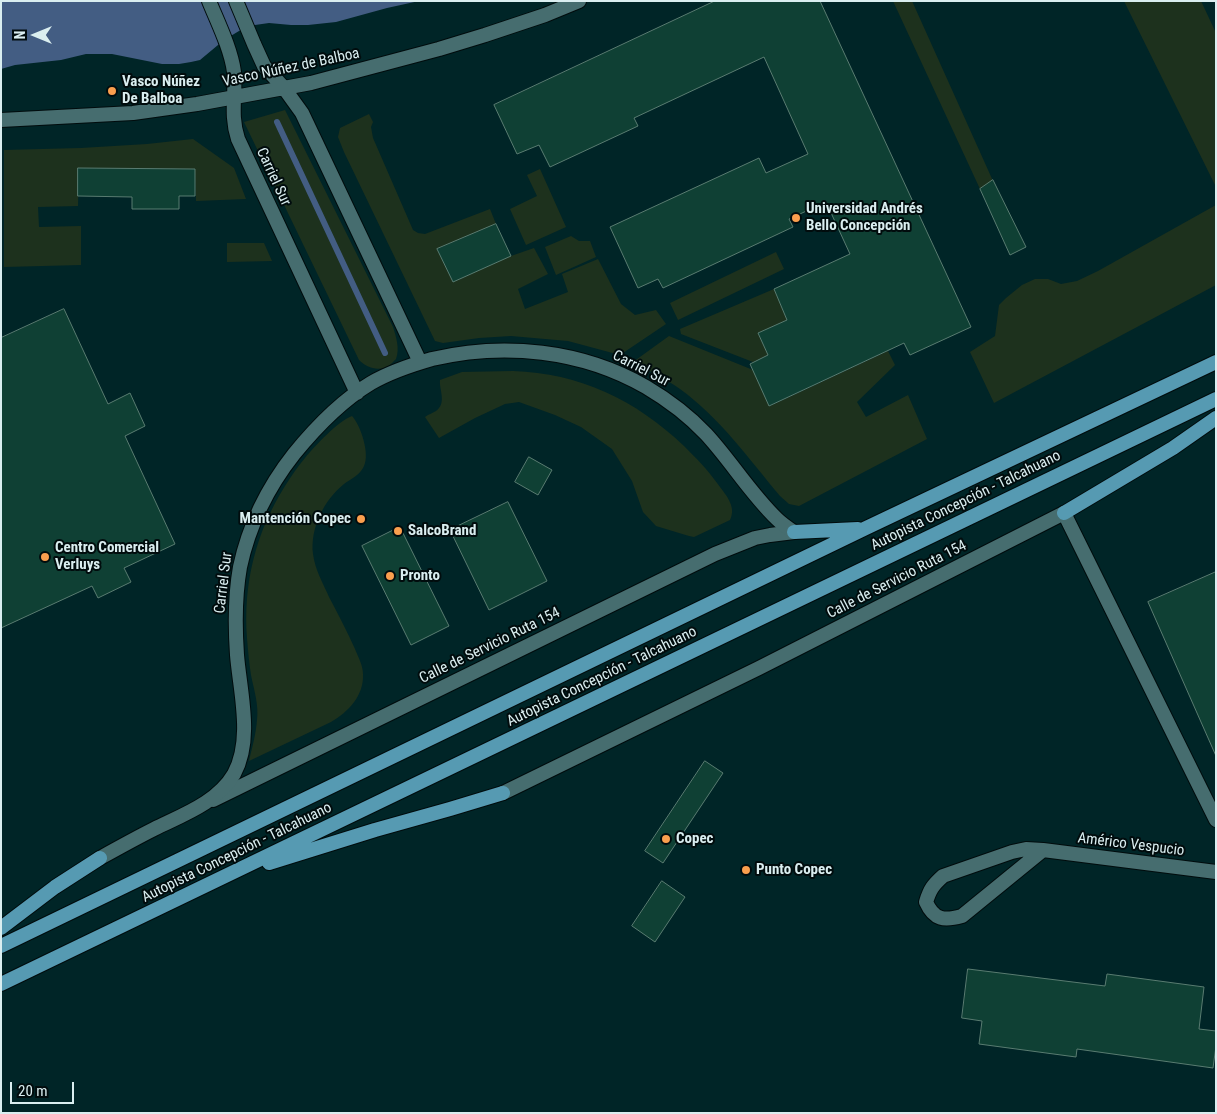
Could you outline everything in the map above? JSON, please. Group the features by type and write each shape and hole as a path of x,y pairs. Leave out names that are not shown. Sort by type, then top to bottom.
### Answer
{"main road":[{"name":"Autopista Concepción - Talcahuano","path":"1,946 866,528 1216,362"},
{"name":"Autopista Concepción - Talcahuano","path":"1,984 1216,398"},
{"path":"1064,513 1173,448 1216,418"},
{"path":"794,532 866,528"},
{"path":"228,876 503,792"},
{"path":"1,928 55,887 100,858"}],"street":[{"name":"Carriel Sur","path":"209,1 228,48 234,73 234,123 238,139 357,393"},
{"path":"236,1 264,66 284,88 302,113 420,362"},
{"name":"Vasco Núñez de Balboa","path":"1,120 133,113 310,83 438,50 579,1"},
{"name":"Carriel Sur","path":"205,803 224,788 236,771 244,739 236,621 240,570 250,530 271,487 291,458 319,425 357,393 386,375 420,362 469,352 494,350 545,353 595,365 644,386 669,401 711,440 765,506 778,520 794,532"},
{"path":"1064,513 1216,820"},
{"name":"Calle de Servicio Ruta 154","path":"503,792 759,668 1064,513"},
{"name":"Calle de Servicio Ruta 154","path":"205,803 715,554 756,538 794,532"},
{"path":"100,858 205,803"},
{"name":"Américo Vespucio","path":"1043,850 962,916 943,919 936,916 926,902 930,890 943,876 1026,849 1043,850 1216,872"}],"green space":[{"path":"893,1 912,1 993,181 980,189"},
{"path":"1124,1 1201,1 1216,33 1216,187"},
{"path":"285,110 393,327 398,351 396,359 387,367 374,368 359,360 244,122"},
{"path":"369,114 373,122 371,127 373,138 413,230 425,234 490,209 496,224 437,249 453,282 511,256 534,248 548,274 518,289 525,309 568,292 562,274 598,259 621,304 635,315 656,310 666,324 620,355 568,341 511,336 443,343 435,341 338,137 340,128"},
{"path":"193,139 234,168 246,199 196,201 195,169 79,168 78,206 38,207 39,227 81,226 81,265 4,267 4,150 81,148"},
{"path":"540,169 566,227 526,245 510,209 537,196 527,175"},
{"path":"1216,205 1216,285 994,403 970,352 995,336 999,305 1006,298 1022,285 1035,279 1048,279 1061,284 1077,281"},
{"path":"571,236 579,241 590,241 596,257 556,275 545,247"},
{"path":"227,243 264,243 272,261 227,262"},
{"path":"776,252 784,269 678,320 670,303"},
{"path":"774,289 787,320 758,333 768,355 753,362 681,334 680,329"},
{"path":"669,336 753,370 770,406 888,351 895,365 857,402 866,417 908,395 927,439 799,506 789,504 780,496 733,439 695,400 669,382 633,362"},
{"path":"513,371 561,377 583,383 605,392 646,415 684,446 709,473 729,500 732,510 730,520 694,537 656,526 643,512 632,481 612,449 581,427 519,402 505,404 439,438 425,417 436,411 441,404 440,380 462,372"},
{"path":"352,416 359,426 364,440 366,461 363,469 344,484 325,506 316,525 313,554 329,597 361,664 363,682 361,689 349,708 331,722 249,761 255,736 257,703 251,675 246,618 250,578 259,540 275,503 299,465 327,434"}],"water":[{"path":"1,1 419,1 336,22 308,25 269,23 255,25 239,31 224,40 200,60 179,64 162,64 112,54 86,54 61,60 15,65 1,69"}],"building":[{"path":"715,1 820,1 971,327 910,355 904,343 769,406 750,364 768,355 758,333 787,320 774,289 850,254 826,202 789,219 793,227 663,288 658,279 638,288 610,227 759,158 766,173 808,154 764,57 634,118 638,126 550,167 539,145 517,154 494,105"},
{"path":"78,168 195,169 195,196 179,196 179,209 132,209 132,197 78,196"},
{"path":"993,180 1026,247 1010,255 980,189"},
{"path":"496,224 511,256 453,282 437,249"},
{"path":"64,309 108,404 130,393 145,426 125,436 175,544 124,568 131,582 98,598 92,586 1,628 1,338"},
{"path":"529,457 552,470 538,495 515,482"},
{"path":"508,502 547,581 489,610 450,530"},
{"path":"400,527 449,626 411,645 362,546"},
{"path":"1216,572 1216,756 1148,602"},
{"path":"705,761 723,773 663,863 645,851"},
{"path":"662,881 685,897 655,942 632,926"},
{"path":"968,969 1105,986 1107,974 1204,987 1199,1029 1216,1031 1213,1068 1077,1049 1076,1057 979,1044 982,1021 962,1018"}],"waterway":[{"path":"277,122 385,353"}],"place":[{"name":"Vasco Núñez De Balboa","path":"112,91"},
{"name":"Universidad Andrés Bello Concepción","path":"796,218"},
{"name":"Mantención Copec","path":"361,519"},
{"name":"SalcoBrand","path":"398,531"},
{"name":"Centro Comercial Verluys","path":"45,557"},
{"name":"Pronto","path":"390,576"},
{"name":"Copec","path":"666,839"},
{"name":"Punto Copec","path":"746,870"}]}
